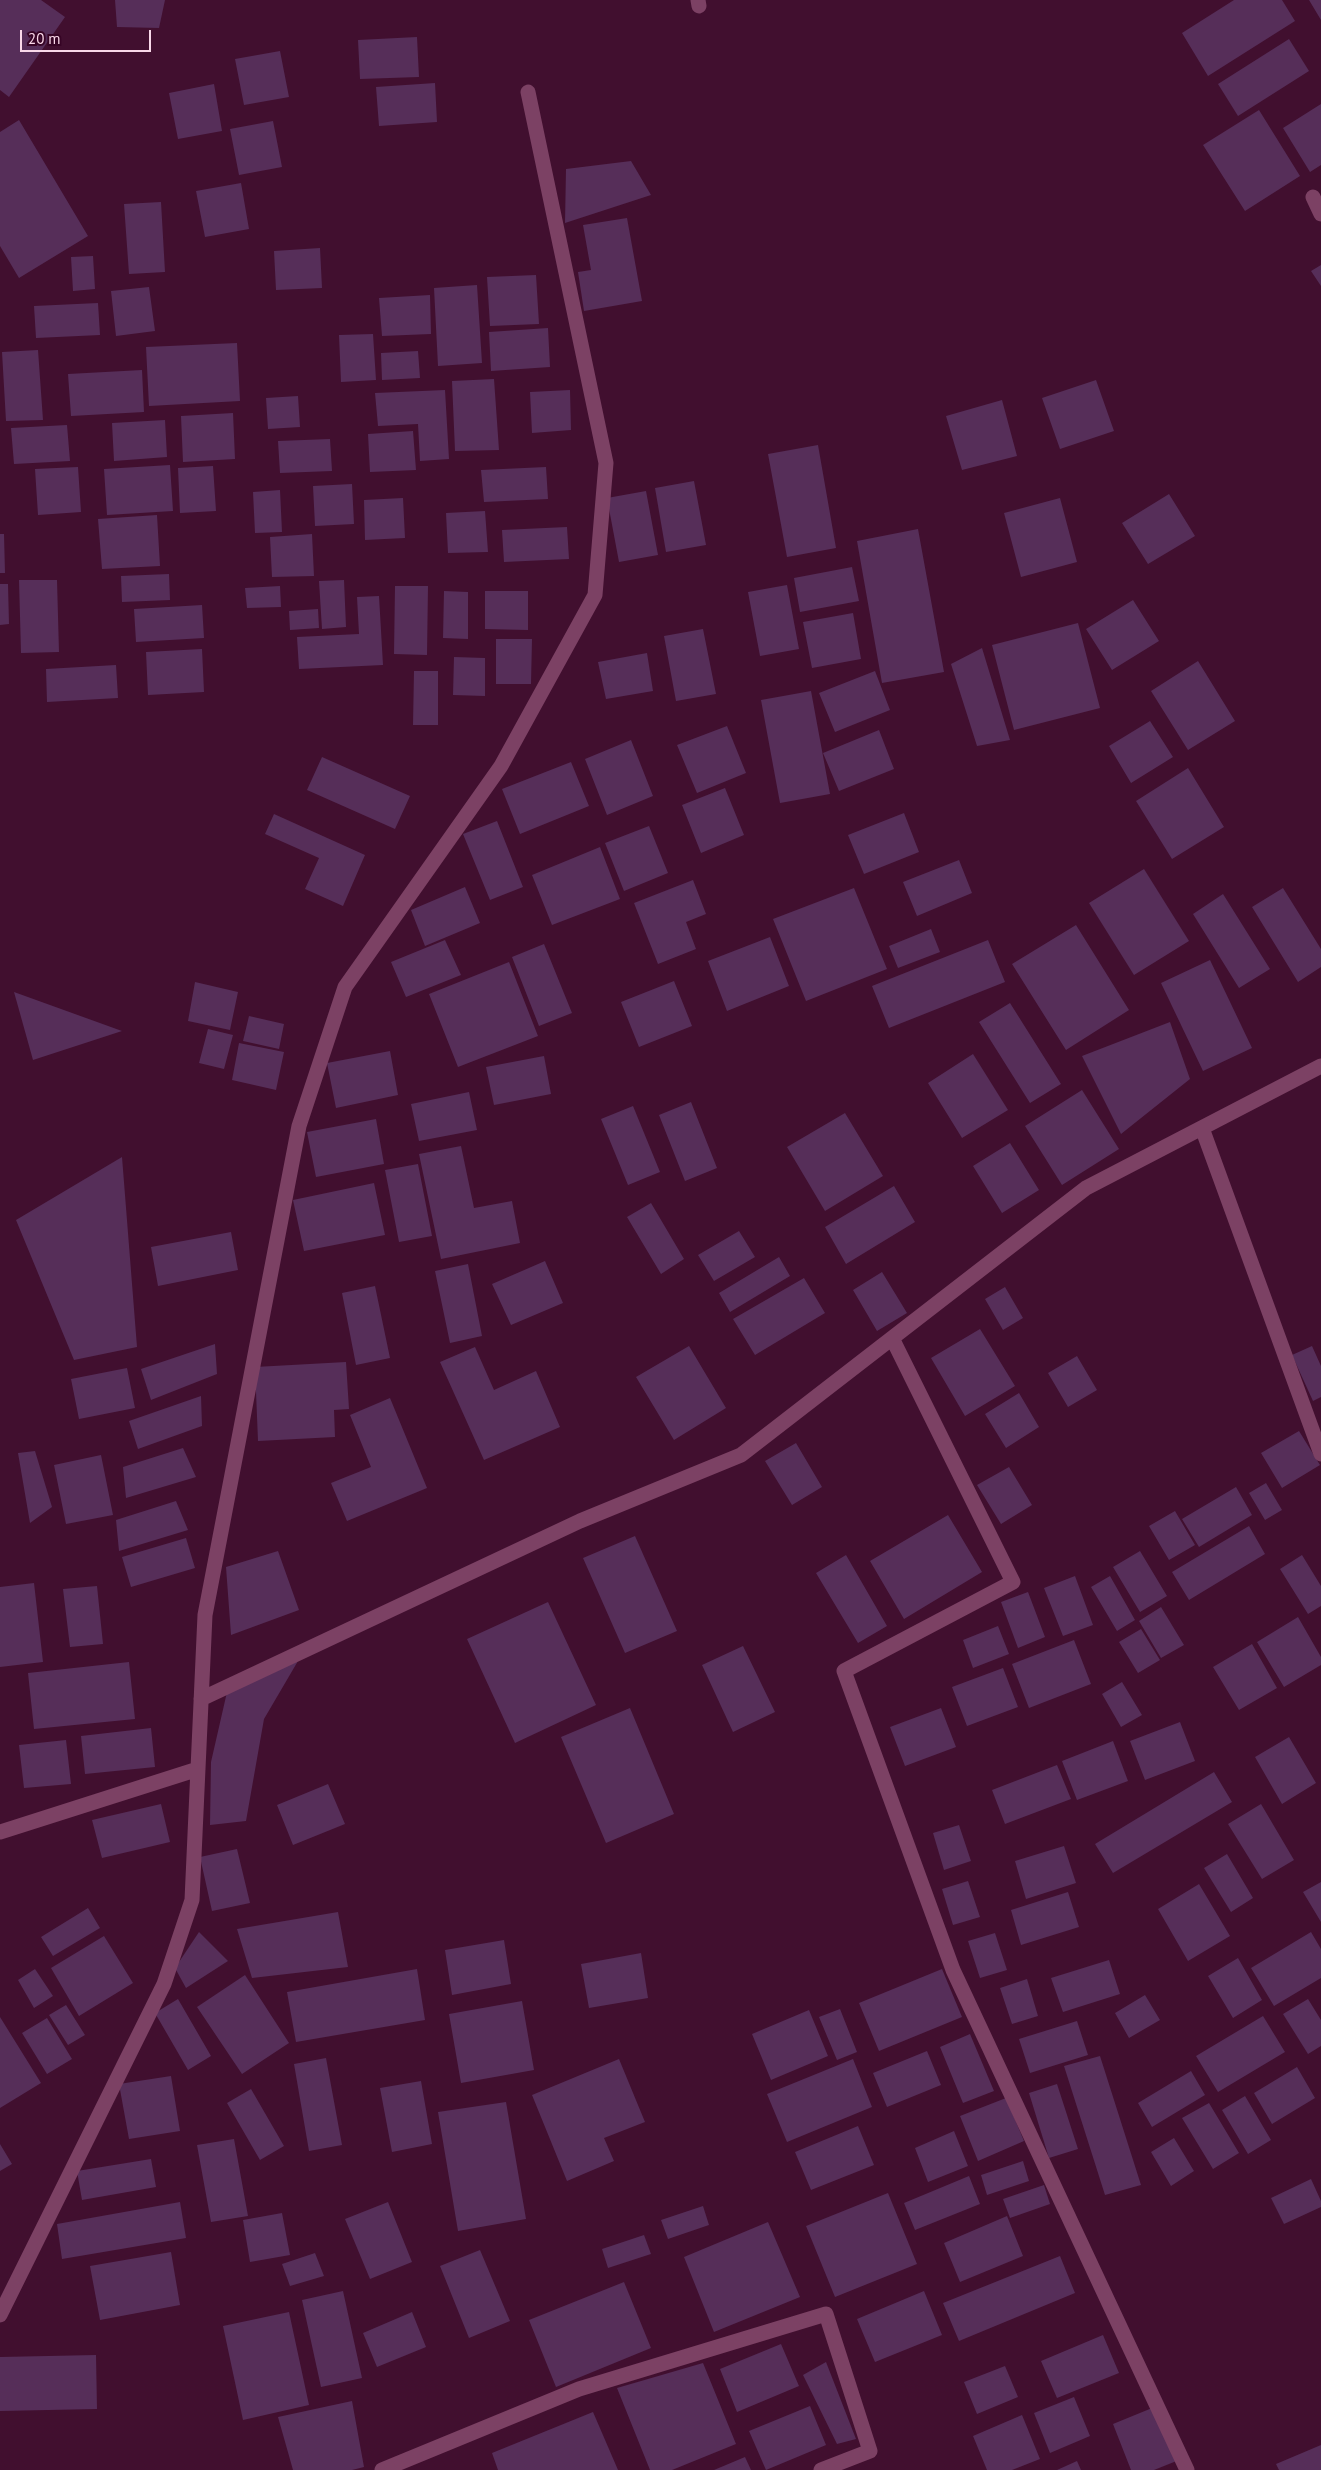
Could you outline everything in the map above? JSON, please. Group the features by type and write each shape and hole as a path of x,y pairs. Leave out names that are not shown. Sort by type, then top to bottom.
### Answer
{"street":[{"path":"0,2315 164,1984 192,1900 205,1615 299,1126 345,987 501,766 595,594 606,463 528,92"},
{"path":"1313,197 1321,214"},
{"path":"201,1699 580,1521 741,1454 1086,1188 1321,1066"},
{"path":"1202,1128 1321,1454"},
{"path":"892,1338 1013,1582 844,1671 953,1970 1187,2470"},
{"path":"0,1832 198,1768"},
{"path":"382,2470 579,2389 826,2314 870,2451 820,2470"}],"building":[{"path":"0,0 41,0 65,17 9,97 0,90"},
{"path":"115,0 165,0 159,28 117,27"},
{"path":"1234,0 1282,0 1295,21 1208,76 1182,33"},
{"path":"1309,0 1321,0 1321,20"},
{"path":"417,37 419,77 360,79 358,40"},
{"path":"1289,39 1309,71 1238,116 1218,84"},
{"path":"280,51 289,97 244,105 235,59"},
{"path":"435,83 437,122 379,126 376,87"},
{"path":"214,84 222,131 178,139 169,93"},
{"path":"1321,104 1321,165 1310,172 1283,128"},
{"path":"1259,110 1300,176 1245,211 1203,145"},
{"path":"19,120 88,236 19,278 0,246 0,132"},
{"path":"273,121 282,167 239,175 230,129"},
{"path":"631,161 651,195 565,223 566,169"},
{"path":"241,183 249,229 205,237 196,191"},
{"path":"161,202 165,272 129,274 124,204"},
{"path":"627,218 642,301 584,311 578,272 591,270 583,225"},
{"path":"320,248 322,288 276,290 274,251"},
{"path":"93,256 95,289 73,291 71,257"},
{"path":"1321,265 1321,286 1311,271"},
{"path":"536,275 539,324 490,326 487,277"},
{"path":"477,285 482,363 438,366 434,288"},
{"path":"149,287 155,331 116,336 111,291"},
{"path":"430,295 431,334 382,336 379,298"},
{"path":"98,303 100,335 36,338 34,306"},
{"path":"548,328 550,367 491,371 489,332"},
{"path":"373,334 376,380 341,382 339,335"},
{"path":"237,343 240,401 149,406 146,347"},
{"path":"38,350 43,420 6,421 2,352"},
{"path":"418,351 420,378 382,380 381,353"},
{"path":"142,370 144,412 71,416 68,374"},
{"path":"494,379 499,450 455,451 452,381"},
{"path":"1096,380 1114,431 1060,449 1042,398"},
{"path":"445,390 449,459 420,461 418,424 378,426 375,393"},
{"path":"570,390 571,430 532,433 530,392"},
{"path":"298,396 300,427 268,429 266,398"},
{"path":"1002,400 1017,456 962,470 946,416"},
{"path":"233,413 235,459 183,462 181,416"},
{"path":"165,420 167,457 114,461 112,423"},
{"path":"67,425 70,461 14,464 11,428"},
{"path":"413,431 416,470 370,472 368,434"},
{"path":"330,439 332,471 280,473 278,441"},
{"path":"818,445 836,548 787,557 768,454"},
{"path":"170,465 173,511 107,515 104,469"},
{"path":"213,466 216,511 180,513 178,468"},
{"path":"78,467 81,512 38,515 35,469"},
{"path":"546,467 548,499 484,502 481,470"},
{"path":"694,481 706,545 666,552 655,488"},
{"path":"352,484 354,524 315,526 313,486"},
{"path":"280,490 282,532 255,533 253,492"},
{"path":"646,491 658,555 619,562 607,498"},
{"path":"1169,494 1195,536 1148,564 1122,523"},
{"path":"403,498 405,538 365,540 364,500"},
{"path":"1060,498 1077,562 1021,577 1004,513"},
{"path":"485,511 488,552 448,553 446,513"},
{"path":"157,515 160,566 102,569 98,519"},
{"path":"567,527 569,559 504,562 502,530"},
{"path":"918,529 944,672 882,683 857,541"},
{"path":"0,534 4,534 5,573 0,573"},
{"path":"312,534 314,576 272,577 270,537"},
{"path":"852,567 859,601 800,612 794,578"},
{"path":"169,574 170,600 122,602 121,576"},
{"path":"19,580 57,580 59,652 21,653"},
{"path":"344,580 346,627 322,629 319,581"},
{"path":"0,584 8,584 9,624 0,625"},
{"path":"787,585 799,649 760,656 748,592"},
{"path":"280,586 281,607 247,608 245,588"},
{"path":"395,586 428,586 427,655 394,654"},
{"path":"444,591 468,592 468,639 443,638"},
{"path":"485,591 528,591 528,630 485,629"},
{"path":"379,596 383,665 299,669 297,637 359,634 357,597"},
{"path":"1133,600 1159,641 1112,670 1086,629"},
{"path":"202,605 204,638 136,642 134,609"},
{"path":"318,609 319,628 290,630 289,611"},
{"path":"853,613 861,659 812,668 803,622"},
{"path":"1078,623 1100,708 1014,730 992,645"},
{"path":"703,629 716,694 676,701 664,636"},
{"path":"496,639 532,639 531,684 496,684"},
{"path":"982,648 1010,740 977,746 951,664"},
{"path":"202,649 204,692 148,695 146,652"},
{"path":"647,653 653,691 606,699 598,662"},
{"path":"454,657 485,658 485,696 453,695"},
{"path":"1198,661 1235,721 1188,750 1151,691"},
{"path":"116,665 118,698 47,702 46,669"},
{"path":"414,671 438,671 438,725 413,725"},
{"path":"875,671 890,710 835,732 819,693"},
{"path":"811,691 830,794 780,803 761,700"},
{"path":"1150,721 1173,757 1131,783 1109,746"},
{"path":"727,726 746,773 697,793 677,745"},
{"path":"879,730 894,769 839,791 823,753"},
{"path":"631,740 653,796 607,815 585,759"},
{"path":"322,757 410,796 395,829 307,790"},
{"path":"571,762 589,806 520,834 502,789"},
{"path":"1188,768 1224,827 1172,859 1136,801"},
{"path":"725,788 744,835 701,853 682,805"},
{"path":"904,813 919,852 864,874 848,835"},
{"path":"274,814 365,855 343,906 305,889 319,858 265,834"},
{"path":"497,821 523,887 490,900 463,834"},
{"path":"649,826 668,873 624,891 605,843"},
{"path":"600,847 620,899 552,925 532,875"},
{"path":"959,860 972,893 917,916 903,882"},
{"path":"1144,869 1189,941 1134,975 1089,903"},
{"path":"693,880 706,914 686,922 696,949 658,964 634,903"},
{"path":"465,887 480,923 425,946 411,910"},
{"path":"854,888 887,969 806,1001 773,919"},
{"path":"1283,888 1321,949 1321,967 1298,982 1252,907"},
{"path":"1223,894 1270,969 1239,988 1193,914"},
{"path":"1076,925 1129,1010 1066,1050 1012,964"},
{"path":"931,929 940,952 898,968 889,946"},
{"path":"770,937 789,986 727,1011 708,961"},
{"path":"445,940 461,975 406,997 391,962"},
{"path":"988,940 1005,982 889,1028 872,986"},
{"path":"544,944 572,1013 539,1026 512,957"},
{"path":"1210,960 1252,1048 1203,1071 1161,983"},
{"path":"509,962 538,1036 458,1067 429,994"},
{"path":"674,981 692,1026 639,1047 621,1002"},
{"path":"195,982 238,992 230,1030 188,1021"},
{"path":"14,992 122,1031 33,1060"},
{"path":"1010,1003 1061,1084 1030,1103 979,1022"},
{"path":"249,1016 284,1024 279,1049 243,1041"},
{"path":"1170,1022 1190,1079 1121,1134 1082,1056"},
{"path":"208,1029 233,1035 224,1069 199,1063"},
{"path":"239,1043 284,1052 276,1090 232,1080"},
{"path":"390,1051 398,1095 336,1108 327,1063"},
{"path":"973,1054 1008,1110 962,1138 928,1083"},
{"path":"544,1056 551,1094 494,1105 486,1067"},
{"path":"1082,1090 1119,1149 1062,1185 1025,1126"},
{"path":"469,1092 477,1130 419,1141 411,1104"},
{"path":"691,1102 717,1168 685,1181 659,1115"},
{"path":"633,1106 660,1172 628,1185 601,1119"},
{"path":"845,1113 883,1176 825,1211 787,1147"},
{"path":"376,1119 384,1164 316,1177 307,1132"},
{"path":"1010,1143 1039,1190 1002,1213 973,1166"},
{"path":"461,1146 474,1208 512,1201 520,1243 441,1259 419,1154"},
{"path":"122,1157 137,1347 74,1360 16,1220"},
{"path":"418,1164 432,1236 399,1242 385,1170"},
{"path":"374,1183 385,1235 304,1251 293,1200"},
{"path":"894,1186 915,1222 846,1264 825,1227"},
{"path":"651,1203 684,1259 661,1274 627,1217"},
{"path":"739,1231 755,1257 714,1281 698,1255"},
{"path":"231,1232 238,1270 158,1286 151,1247"},
{"path":"779,1257 790,1276 730,1312 719,1293"},
{"path":"545,1261 563,1303 511,1325 492,1284"},
{"path":"468,1264 482,1336 450,1343 435,1271"},
{"path":"882,1272 907,1313 877,1331 853,1290"},
{"path":"804,1278 825,1313 755,1355 733,1319"},
{"path":"375,1286 390,1358 356,1365 342,1293"},
{"path":"1005,1287 1023,1318 1003,1330 985,1299"},
{"path":"980,1329 1015,1386 965,1416 931,1358"},
{"path":"215,1344 217,1374 151,1400 141,1369"},
{"path":"689,1346 726,1408 674,1440 636,1377"},
{"path":"1312,1346 1321,1366 1321,1397 1313,1401 1292,1355"},
{"path":"475,1347 494,1390 536,1371 560,1427 484,1460 440,1362"},
{"path":"1077,1356 1097,1390 1068,1407 1048,1373"},
{"path":"346,1362 349,1409 334,1410 335,1437 258,1441 255,1367"},
{"path":"127,1368 135,1408 79,1419 71,1379"},
{"path":"1019,1393 1039,1427 1006,1448 985,1414"},
{"path":"201,1396 202,1426 138,1449 129,1421"},
{"path":"390,1398 427,1488 347,1521 331,1483 371,1467 350,1415"},
{"path":"1299,1431 1320,1465 1282,1488 1261,1453"},
{"path":"796,1443 822,1487 792,1505 765,1461"},
{"path":"183,1448 196,1477 126,1498 123,1467"},
{"path":"35,1451 52,1507 30,1523 18,1453"},
{"path":"101,1455 113,1515 66,1524 54,1465"},
{"path":"1009,1467 1032,1505 1001,1524 977,1485"},
{"path":"1266,1483 1282,1510 1265,1520 1249,1493"},
{"path":"1236,1487 1252,1515 1199,1547 1182,1519"},
{"path":"176,1501 188,1530 119,1551 116,1520"},
{"path":"1175,1511 1195,1545 1169,1560 1149,1526"},
{"path":"948,1515 982,1572 904,1619 870,1561"},
{"path":"1249,1526 1265,1554 1189,1600 1172,1572"},
{"path":"635,1536 677,1631 625,1653 583,1558"},
{"path":"186,1538 195,1568 131,1587 122,1557"},
{"path":"278,1551 299,1610 231,1635 226,1567"},
{"path":"1140,1551 1167,1596 1140,1612 1113,1567"},
{"path":"846,1555 887,1626 858,1643 816,1573"},
{"path":"1302,1555 1321,1586 1321,1606 1308,1614 1280,1569"},
{"path":"1075,1576 1093,1625 1063,1636 1044,1588"},
{"path":"1110,1576 1135,1620 1117,1631 1091,1587"},
{"path":"34,1583 43,1662 0,1667 0,1587"},
{"path":"97,1586 103,1644 70,1647 63,1589"},
{"path":"1028,1592 1045,1637 1018,1648 1001,1602"},
{"path":"548,1602 596,1705 515,1743 467,1639"},
{"path":"1161,1607 1184,1645 1161,1658 1139,1621"},
{"path":"1298,1617 1321,1657 1321,1665 1284,1687 1257,1642"},
{"path":"998,1626 1009,1654 973,1668 963,1640"},
{"path":"1141,1629 1160,1660 1138,1673 1119,1642"},
{"path":"1074,1640 1091,1684 1029,1708 1012,1664"},
{"path":"1252,1644 1277,1688 1239,1710 1213,1667"},
{"path":"743,1646 775,1712 733,1732 702,1665"},
{"path":"298,1661 264,1719 246,1821 210,1825 211,1762 227,1692"},
{"path":"129,1662 135,1719 34,1729 28,1673"},
{"path":"1003,1668 1018,1707 967,1726 952,1687"},
{"path":"1122,1682 1142,1715 1121,1727 1102,1694"},
{"path":"630,1708 674,1814 606,1843 561,1737"},
{"path":"941,1708 956,1747 905,1766 890,1727"},
{"path":"1180,1722 1195,1761 1145,1780 1130,1741"},
{"path":"151,1728 155,1767 85,1774 81,1736"},
{"path":"1289,1737 1316,1783 1282,1804 1255,1757"},
{"path":"66,1740 71,1784 24,1788 19,1745"},
{"path":"1113,1741 1128,1781 1077,1800 1062,1761"},
{"path":"1057,1765 1071,1799 1005,1824 992,1790"},
{"path":"1214,1772 1232,1802 1113,1873 1095,1844"},
{"path":"328,1784 345,1824 293,1845 277,1805"},
{"path":"161,1804 170,1842 102,1858 92,1820"},
{"path":"1261,1804 1294,1860 1262,1879 1228,1824"},
{"path":"959,1825 971,1861 944,1870 933,1833"},
{"path":"1064,1846 1076,1883 1026,1899 1015,1861"},
{"path":"237,1849 250,1903 212,1911 200,1857"},
{"path":"1227,1854 1253,1898 1231,1912 1204,1868"},
{"path":"968,1881 980,1917 953,1925 942,1889"},
{"path":"1321,1882 1321,1922 1303,1892"},
{"path":"1199,1884 1230,1936 1188,1961 1158,1909"},
{"path":"1068,1892 1079,1927 1021,1945 1011,1910"},
{"path":"88,1908 100,1928 53,1956 41,1937"},
{"path":"338,1912 348,1967 252,1978 237,1929"},
{"path":"199,1932 228,1961 186,1988 175,1968"},
{"path":"1311,1932 1321,1949 1321,1978 1274,2006 1251,1968"},
{"path":"995,1933 1007,1970 980,1978 968,1941"},
{"path":"104,1936 133,1983 79,2016 51,1968"},
{"path":"504,1940 511,1984 452,1995 445,1950"},
{"path":"641,1953 648,1998 589,2008 581,1964"},
{"path":"1238,1958 1262,2000 1233,2018 1208,1976"},
{"path":"1109,1960 1120,1994 1063,2012 1051,1978"},
{"path":"35,1969 53,1996 34,2008 18,1980"},
{"path":"417,1969 425,2020 296,2042 287,1992"},
{"path":"942,1969 962,2017 879,2051 859,2003"},
{"path":"245,1975 289,2043 242,2074 197,2007"},
{"path":"1027,1979 1038,2016 1012,2024 1000,1988"},
{"path":"1145,1995 1160,2020 1129,2038 1115,2013"},
{"path":"178,1999 211,2056 188,2070 155,2013"},
{"path":"1308,1999 1321,2020 1321,2046 1308,2054 1283,2014"},
{"path":"522,2001 534,2070 461,2083 449,2014"},
{"path":"66,2005 85,2035 68,2045 49,2015"},
{"path":"840,2009 857,2052 837,2060 819,2017"},
{"path":"809,2010 828,2056 771,2080 752,2034"},
{"path":"1263,2016 1285,2052 1218,2092 1196,2056"},
{"path":"0,2017 41,2083 0,2108"},
{"path":"47,2018 72,2059 47,2074 22,2033"},
{"path":"1077,2021 1088,2055 1030,2073 1019,2039"},
{"path":"970,2034 994,2091 963,2103 940,2047"},
{"path":"927,2051 941,2085 887,2107 873,2073"},
{"path":"1100,2056 1141,2185 1105,2195 1064,2066"},
{"path":"326,2058 342,2145 309,2151 294,2064"},
{"path":"619,2059 645,2122 604,2138 614,2161 567,2181 532,2095"},
{"path":"853,2059 872,2107 787,2142 767,2094"},
{"path":"1297,2067 1315,2098 1272,2124 1254,2093"},
{"path":"1191,2071 1205,2095 1152,2127 1138,2103"},
{"path":"171,2076 180,2131 129,2139 119,2084"},
{"path":"421,2081 432,2144 392,2152 380,2088"},
{"path":"1057,2084 1078,2149 1049,2158 1029,2093"},
{"path":"251,2089 284,2146 260,2160 227,2103"},
{"path":"1245,2096 1271,2140 1248,2154 1222,2110"},
{"path":"1006,2098 1024,2141 978,2161 960,2116"},
{"path":"506,2102 526,2219 458,2231 438,2112"},
{"path":"1209,2103 1239,2153 1213,2169 1182,2118"},
{"path":"858,2126 874,2165 811,2190 795,2152"},
{"path":"954,2131 968,2166 928,2182 915,2148"},
{"path":"1174,2138 1194,2171 1171,2186 1151,2152"},
{"path":"234,2139 248,2216 211,2222 197,2145"},
{"path":"0,2144 12,2164 0,2171"},
{"path":"151,2159 156,2187 82,2200 77,2171"},
{"path":"1023,2161 1029,2181 987,2195 981,2175"},
{"path":"969,2176 980,2204 915,2230 904,2203"},
{"path":"1311,2179 1321,2201 1321,2207 1284,2224 1271,2198"},
{"path":"1044,2185 1050,2204 1010,2218 1003,2199"},
{"path":"888,2193 917,2264 835,2297 806,2226"},
{"path":"180,2202 186,2238 62,2259 57,2224"},
{"path":"388,2202 412,2262 370,2279 345,2219"},
{"path":"703,2206 709,2225 668,2239 661,2220"},
{"path":"282,2213 290,2255 250,2262 243,2220"},
{"path":"1007,2216 1023,2256 960,2282 944,2243"},
{"path":"768,2222 800,2297 714,2332 684,2257"},
{"path":"644,2235 651,2254 608,2268 602,2249"},
{"path":"480,2250 510,2321 469,2338 440,2266"},
{"path":"171,2252 180,2305 100,2320 90,2266"},
{"path":"315,2253 324,2276 290,2286 282,2264"},
{"path":"1060,2256 1075,2293 959,2341 943,2303"},
{"path":"624,2282 651,2348 556,2387 529,2320"},
{"path":"343,2291 362,2378 321,2387 302,2300"},
{"path":"924,2291 942,2335 875,2362 857,2319"},
{"path":"289,2312 309,2405 243,2420 223,2326"},
{"path":"412,2312 426,2347 377,2367 363,2333"},
{"path":"1103,2335 1119,2373 1057,2398 1041,2361"},
{"path":"781,2344 799,2386 737,2412 720,2369"},
{"path":"96,2355 97,2409 0,2411 0,2357"},
{"path":"826,2362 856,2439 837,2444 803,2375"},
{"path":"703,2363 736,2444 672,2470 650,2470 617,2388"},
{"path":"1005,2366 1018,2397 977,2414 964,2382"},
{"path":"1074,2397 1090,2436 1050,2453 1034,2413"},
{"path":"352,2401 364,2467 352,2470 293,2470 278,2417"},
{"path":"810,2406 826,2445 766,2470 749,2431"},
{"path":"1157,2406 1179,2460 1154,2470 1131,2470 1113,2424"},
{"path":"593,2412 618,2470 498,2470 492,2453"},
{"path":"1022,2415 1040,2459 1012,2470 987,2470 973,2436"},
{"path":"1321,2445 1321,2470 1279,2470 1276,2464"},
{"path":"745,2457 751,2470 714,2470"},
{"path":"1077,2461 1081,2470 1057,2470"}]}
